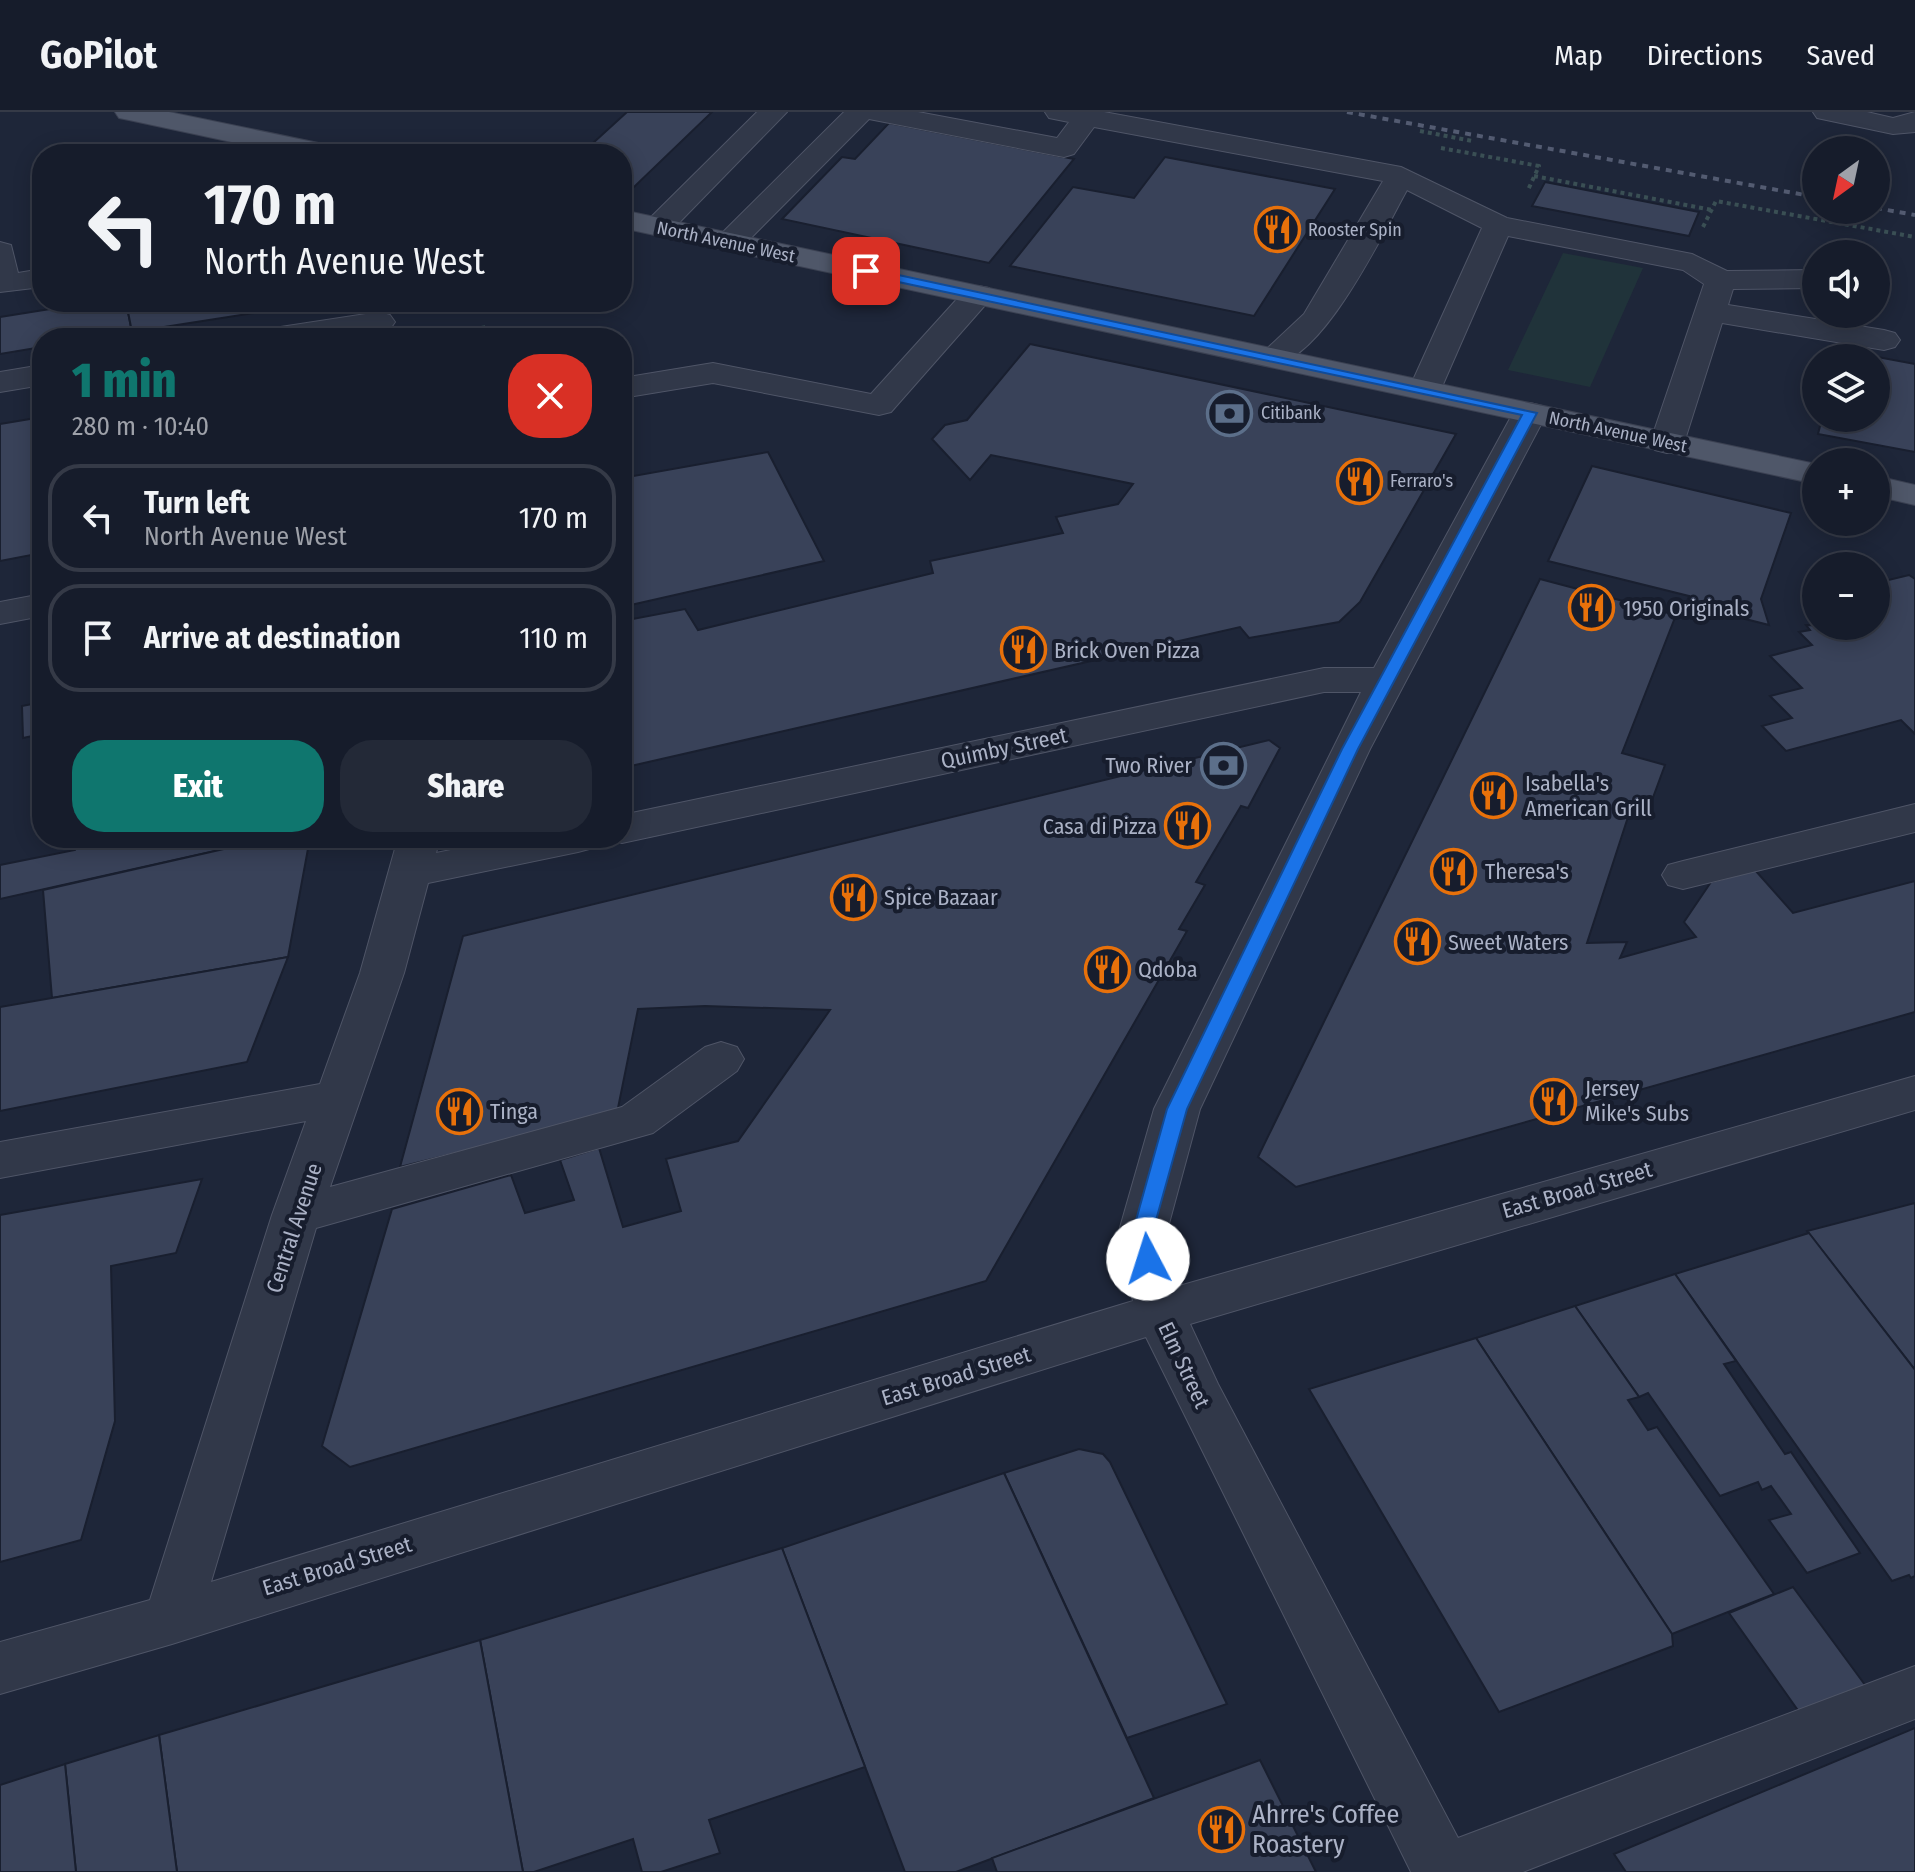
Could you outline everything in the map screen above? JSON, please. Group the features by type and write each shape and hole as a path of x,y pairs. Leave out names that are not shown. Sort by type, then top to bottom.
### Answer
{"main road":[{"path":"129,112 279,144"},
{"path":"309,121 318,144"},
{"name":"North Avenue West","path":"632,221 1802,471"},
{"path":"1890,489 1915,495"}],"street":[{"path":"658,227 773,112"},
{"path":"730,242 860,112"},
{"path":"873,112 1064,148 1073,115 1401,176 1498,225 1692,263 1706,268 1719,280 1802,279"},
{"path":"1827,112 1893,126 1909,125 1915,119"},
{"path":"1274,357 1316,320 1401,176"},
{"path":"1425,389 1498,225"},
{"path":"0,251 4,284 32,280"},
{"path":"1667,443 1719,280"},
{"path":"632,386 713,373 879,405 978,295"},
{"path":"1710,312 1884,340"},
{"path":"335,328 378,321"},
{"path":"0,382 32,377"},
{"name":"Elm Street","path":"1445,1872 1196,1392 1160,1313 1143,1231 1177,1109 1350,749 1530,413"},
{"path":"0,613 32,607"},
{"name":"Quimby Street","path":"632,827 1324,680 1388,680"},
{"path":"1683,875 1915,818"},
{"path":"414,856 487,848"},
{"name":"Central Avenue","path":"172,1619 296,1215 382,973 414,856"},
{"path":"296,1215 637,1121 721,1059"},
{"name":"East Broad Street","path":"0,1668 172,1619 1160,1313 1915,1093"},
{"path":"0,1160 338,1098"},
{"path":"1445,1872 1915,1692"}],"path":[{"path":"1420,131 1472,141"},
{"path":"1534,176 1712,210"},
{"path":"1716,201 1915,237"},
{"path":"481,328 487,327"}],"shaded area":[{"path":"1563,253 1643,268 1590,387 1508,370"}],"building":[{"path":"627,112 712,112 634,187 632,144 592,144"},
{"path":"889,123 1074,159 989,263 782,219 842,157 855,159"},
{"path":"1165,157 1335,189 1254,316 1010,266 1073,187 1134,198"},
{"path":"1545,182 1699,212 1689,236 1532,206"},
{"path":"32,312 128,312 131,328 32,328 32,349 0,354 0,317"},
{"path":"128,312 254,313 158,328 131,328"},
{"path":"1030,344 1456,434 1360,602 1339,622 1249,638 1240,627 632,766 632,619 685,609 698,630 933,573 930,561 1063,533 1056,517 1118,504 1133,484 991,455 970,480 932,439 945,425 967,420"},
{"path":"1890,359 1915,364 1915,452 1818,434 1890,432"},
{"path":"32,419 32,555 0,561 0,424"},
{"path":"768,452 824,561 632,605 632,476"},
{"path":"1592,466 1791,513 1761,599 1769,625 1686,604 1689,596 1548,561"},
{"path":"1909,575 1915,579 1915,734 1901,720 1786,751 1762,726 1792,718 1770,696 1802,688 1770,656 1812,645 1807,640 1890,640 1890,580"},
{"path":"1540,579 1676,615 1622,753 1665,765 1648,811 1628,817 1587,943 1627,942 1620,958 1696,937 1684,922 1711,882 1755,870 1793,913 1915,881 1915,1012 1296,1187 1258,1157"},
{"path":"32,704 32,736 23,738 22,706"},
{"path":"1269,740 1280,748 1248,808 1241,806 1196,882 1205,885 1179,929 1187,931 986,1281 350,1467 322,1446 392,1209 511,1175 525,1213 574,1200 560,1160 599,1148 623,1227 681,1211 666,1159 738,1141 830,1010 705,1006 638,1009 617,1113 400,1167 463,936"},
{"path":"228,848 0,899 0,865 75,850"},
{"path":"229,848 308,848 288,957 52,998 43,890"},
{"path":"288,957 247,1062 0,1111 0,1007"},
{"path":"202,1179 176,1253 111,1266 115,1421 81,1540 0,1562 0,1215"},
{"path":"1915,1203 1915,1370 1807,1231"},
{"path":"1809,1233 1915,1370 1915,1576 1911,1578 1909,1575 1892,1581 1675,1274"},
{"path":"1675,1274 1736,1361 1724,1364 1785,1454 1791,1452 1860,1553 1807,1573 1769,1520 1791,1514 1771,1486 1762,1490 1758,1482 1720,1496 1648,1393 1639,1397 1575,1306"},
{"path":"1575,1306 1639,1397 1628,1400 1648,1430 1657,1427 1774,1594 1672,1634 1476,1338"},
{"path":"1476,1338 1672,1634 1673,1646 1499,1712 1309,1389"},
{"path":"1079,1449 1103,1454 1110,1462 1227,1704 1127,1738 1004,1473"},
{"path":"1004,1473 1154,1798 956,1872 905,1872 782,1548"},
{"path":"782,1548 865,1767 709,1820 720,1853 661,1872 642,1872 633,1839 534,1872 523,1872 480,1640"},
{"path":"1793,1587 1868,1689 1802,1716 1729,1613"},
{"path":"480,1640 523,1872 177,1872 159,1735"},
{"path":"1915,1728 1915,1872 1626,1872 1614,1854"},
{"path":"159,1735 177,1872 76,1872 65,1764"},
{"path":"1260,1760 1316,1872 997,1872 992,1858"},
{"path":"65,1764 76,1872 0,1872 0,1785"}],"railway":[{"path":"1347,112 1802,194"},
{"path":"1890,211 1915,215"}],"place":[{"name":"Rooster Spin","path":"1277,230"},
{"name":"Citibank","path":"1230,413"},
{"name":"Ferraro's","path":"1359,481"},
{"name":"1950 Originals","path":"1592,608"},
{"name":"Brick Oven Pizza","path":"1023,650"},
{"name":"Two River","path":"1223,765"},
{"name":"Isabella's American Grill","path":"1494,796"},
{"name":"Casa di Pizza","path":"1188,826"},
{"name":"Theresa's","path":"1454,871"},
{"name":"Spice Bazaar","path":"853,897"},
{"name":"Sweet Waters","path":"1417,942"},
{"name":"Qdoba","path":"1107,969"},
{"name":"Jersey Mike's Subs","path":"1554,1101"},
{"name":"Tinga","path":"459,1111"},
{"name":"Ahrre's Coffee Roastery","path":"1221,1829"}],"route":[{"path":"866,271 1530,413 1350,749 1177,1109 1149,1199 1143,1231 1148,1259"}]}
